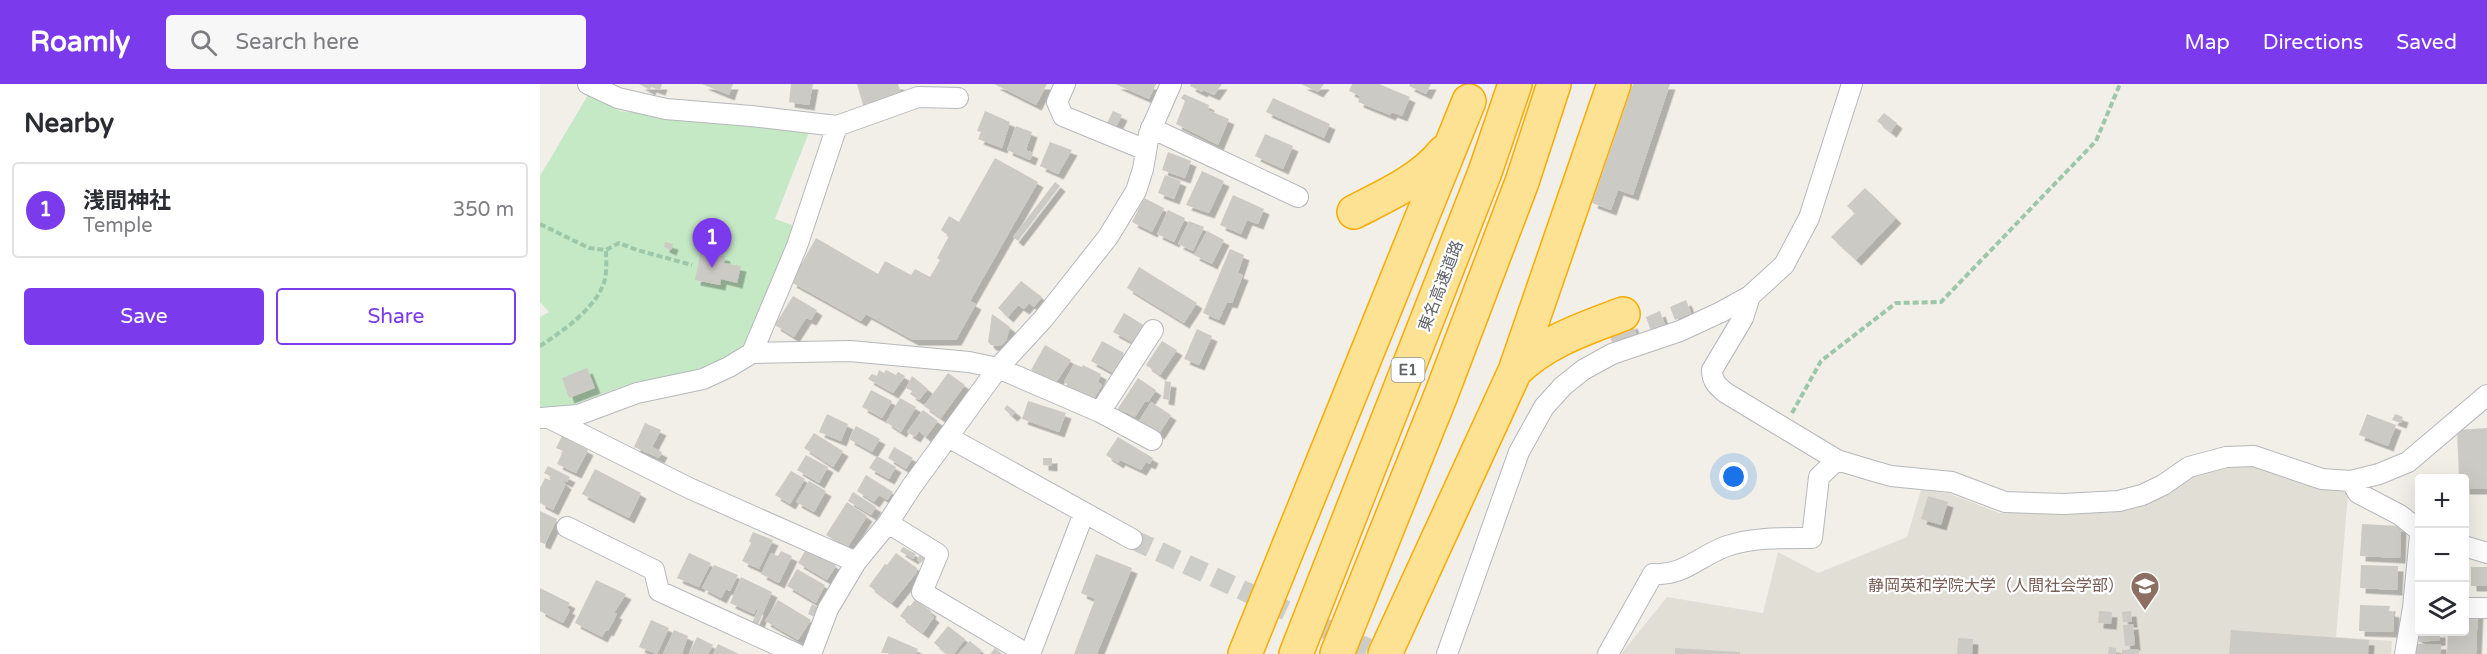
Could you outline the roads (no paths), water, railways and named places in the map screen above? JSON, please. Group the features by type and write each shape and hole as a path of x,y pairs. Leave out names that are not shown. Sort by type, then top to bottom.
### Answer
{"highway":[{"name":"東名高速道路","path":"1296,654 1485,172 1515,84"},
{"name":"E1","path":"1337,654 1445,383 1521,182 1554,84"},
{"path":"1385,654 1515,371 1614,84"},
{"path":"1354,212 1399,189 1430,169 1444,152 1472,93"},
{"path":"1245,654 1472,93"},
{"path":"1515,371 1539,350 1556,340 1623,314"}],"street":[{"path":"588,84 622,91 666,109 837,126 916,91 958,98"},
{"path":"1065,84 1057,102 1063,116 1146,150"},
{"path":"811,654 828,609 856,562 888,523 912,486 998,368 1044,318 1108,237 1136,191 1151,128 1171,84"},
{"path":"1448,654 1519,452 1544,407 1563,386 1583,370 1612,354 1701,322 1750,296 1784,265 1809,218 1852,84"},
{"path":"752,353 797,246 837,126"},
{"path":"1151,128 1298,197"},
{"path":"1750,296 1743,318 1712,370 1712,377 1716,385 1837,460 1891,476 1952,482 2006,502 2064,504 2119,501 2142,495 2163,485 2189,467 2226,457 2254,456 2322,479 2351,481 2379,474 2408,462 2487,395"},
{"path":"1100,412 1153,330"},
{"path":"544,418 578,415 637,393 703,379 752,353 850,351 969,362 998,368 1100,412 1152,440"},
{"path":"544,418 688,488 856,562"},
{"path":"948,436 1131,539"},
{"path":"1608,654 1653,574 1670,575 1726,546 1761,538 1812,538 1819,477 1837,460"},
{"path":"2351,481 2358,493 2400,515 2415,528"},
{"path":"888,523 938,554 922,592 1028,654 1084,513"},
{"path":"567,527 654,570 659,591 798,654"},
{"path":"2469,548 2487,553"},
{"path":"2469,608 2487,608"},
{"path":"2405,654 2415,612"}],"tunnel":[{"path":"1132,539 1380,654"}],"place":[{"name":"浅間神社","path":"712,268"},
{"name":"静岡英和学院大学（人間社会学部）","path":"2145,612"}]}
